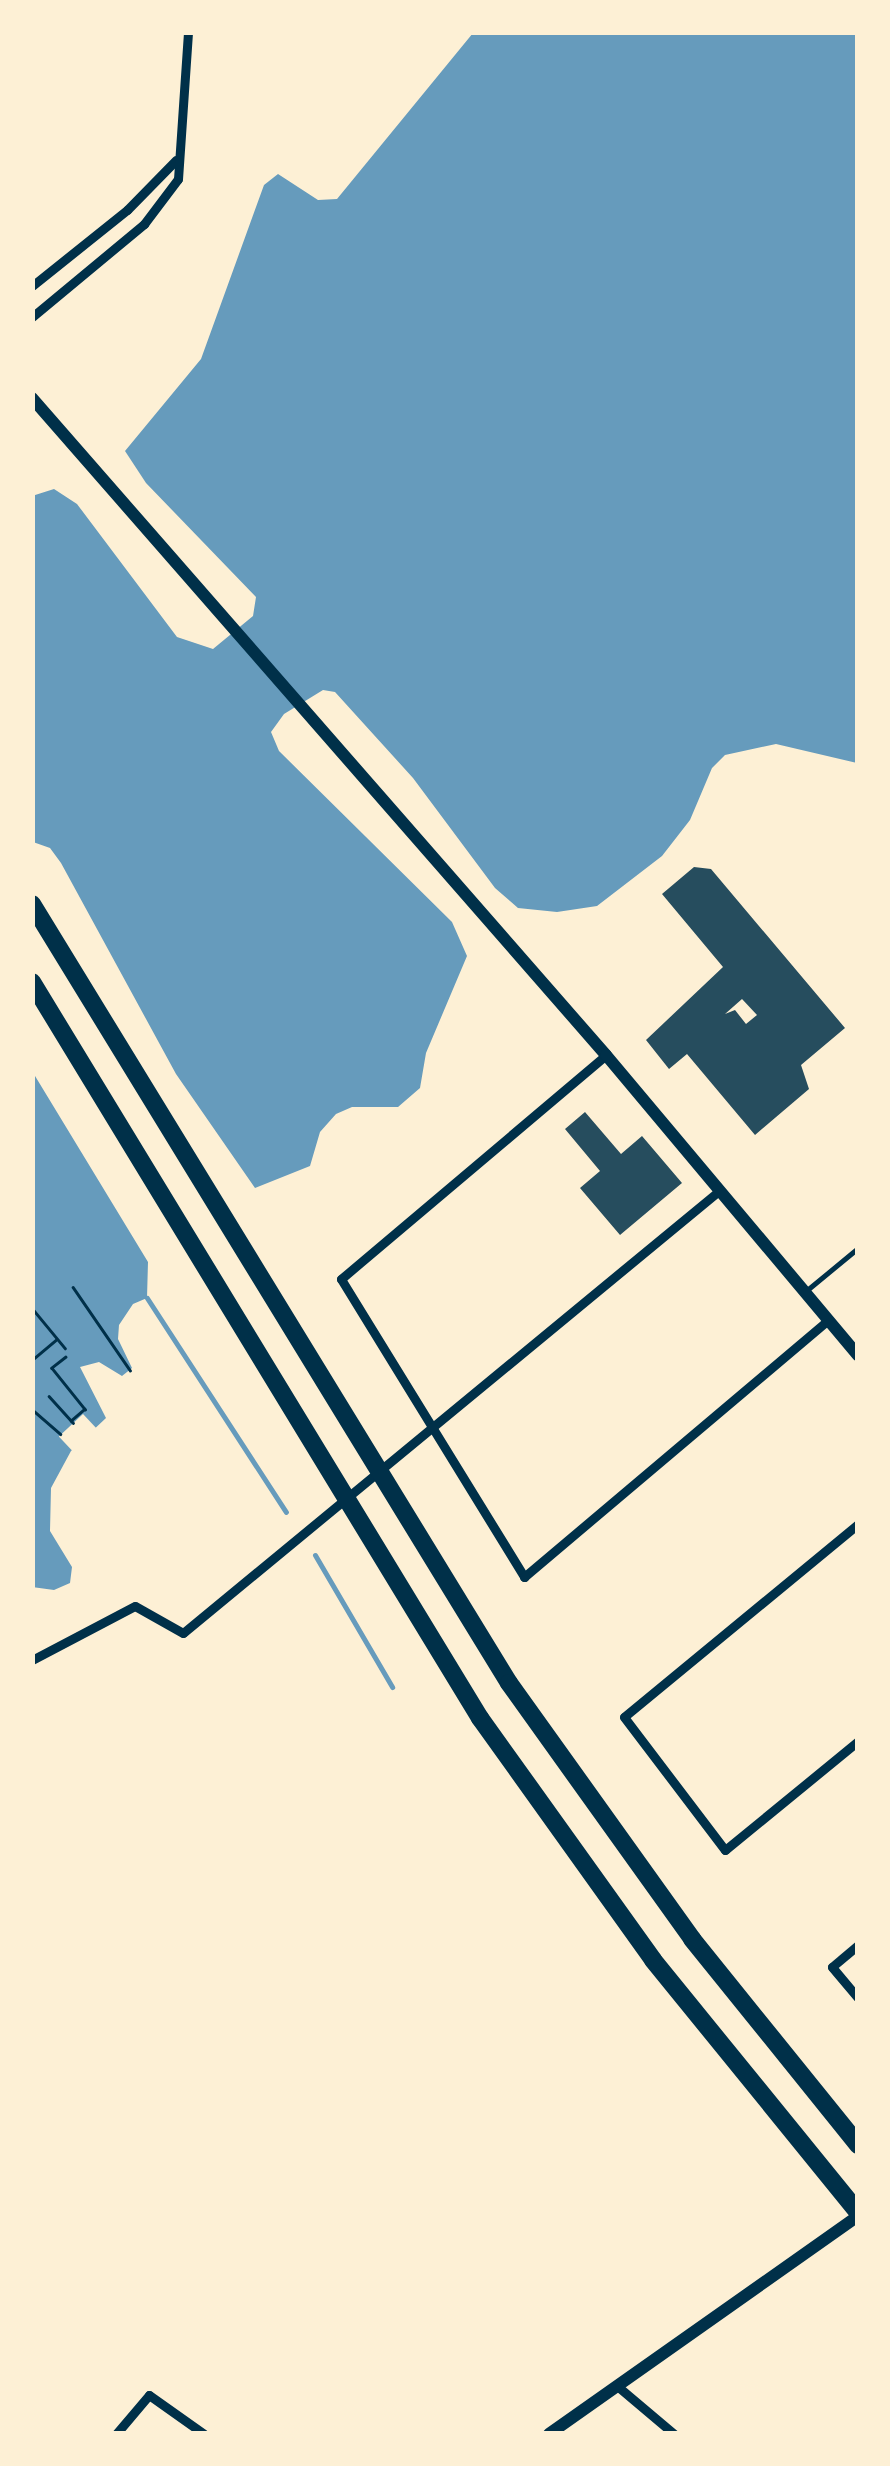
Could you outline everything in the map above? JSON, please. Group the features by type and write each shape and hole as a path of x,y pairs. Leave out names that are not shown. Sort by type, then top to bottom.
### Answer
{"highway":[{"path":"32,904 387,1488 596,1808 858,2145"},
{"path":"32,982 426,1636 569,1846 711,2036 858,2214"}],"main road":[{"path":"32,398 606,1055 858,1355"},
{"path":"549,2434 858,2214"}],"street":[{"path":"32,317 154,214 178,179 176,160 188,32"},
{"path":"32,286 127,210 176,160"},
{"path":"606,1055 341,1280 524,1576 828,1320"},
{"path":"32,1660 135,1606 183,1633 720,1190"},
{"path":"858,1524 624,1717 724,1850 858,1741"},
{"path":"858,1945 832,1967 858,1998"},
{"path":"616,2386 674,2434"},
{"path":"116,2434 149,2395 204,2434"}],"lane":[{"path":"805,1292 858,1248"}],"path":[{"path":"73,1287 130,1370"},
{"path":"32,1308 65,1348"},
{"path":"32,1360 58,1338"},
{"path":"49,1396 72,1422 85,1409 52,1368 66,1357"},
{"path":"34,1411 60,1434"}],"water":[{"path":"473,33 857,33 857,763 776,744 725,755 712,768 690,820 662,856 597,906 557,912 518,908 495,888 413,778 335,692 323,690 284,714 271,732 279,751 452,922 467,956 426,1053 420,1088 398,1107 352,1107 336,1114 320,1132 310,1166 255,1188 176,1074 61,863 50,848 33,842 32,496 54,489 77,504 177,637 213,649 253,616 256,597 146,483 125,451 201,359 264,185 278,174 318,200 337,199"},
{"path":"32,1071 148,1262 147,1298 133,1304 119,1325 118,1339 132,1368 122,1376 99,1362 80,1367 106,1418 71,1451 51,1488 50,1531 72,1567 70,1583 54,1590 32,1587"}],"pier":[{"path":"83,1414 97,1429 73,1452 59,1437"}],"building":[{"path":"694,867 711,869 845,1028 801,1065 809,1089 755,1135 687,1054 669,1069 646,1040 723,967 662,894","holes":["742,999 757,1015 746,1024 735,1010 725,1014"]},
{"path":"585,1112 621,1154 642,1136 682,1183 620,1235 580,1188 600,1171 565,1129"}],"waterway":[{"path":"147,1298 286,1512"},
{"path":"315,1555 392,1687"}]}
